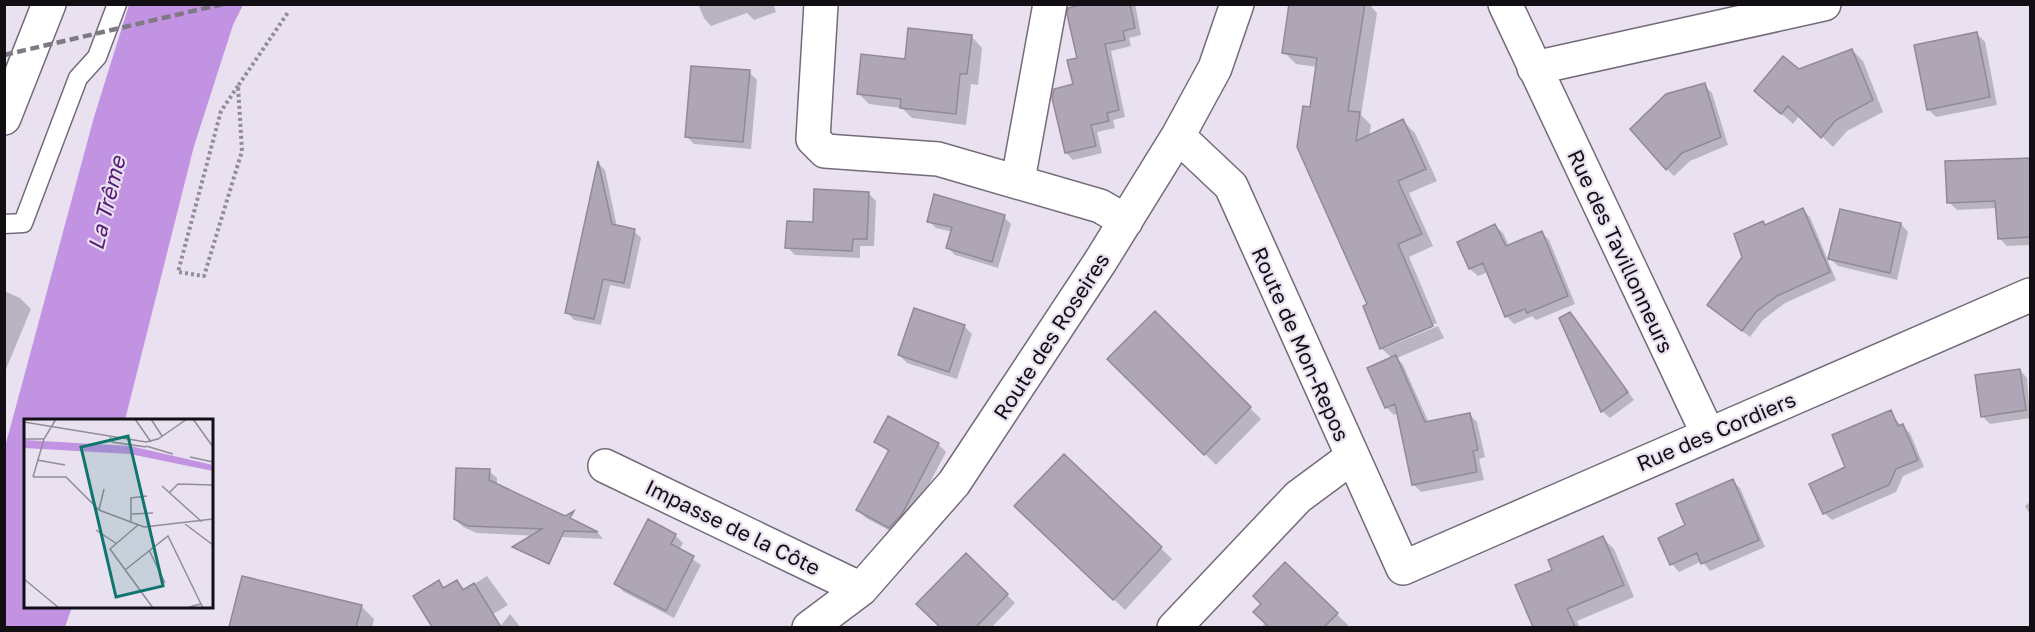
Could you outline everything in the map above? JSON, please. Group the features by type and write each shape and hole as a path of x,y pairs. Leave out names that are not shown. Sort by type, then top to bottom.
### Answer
{"street":[{"path":"4,118 49,4"},
{"path":"821,4 813,139 825,151 938,159 1018,180 1100,206 1126,220"},
{"path":"1018,180 1050,4"},
{"name":"Route des Roseires","path":"809,627 861,589 954,483 1126,220 1178,136 1215,68 1237,4"},
{"name":"Rue des Tavillonneurs","path":"1505,4 1708,434"},
{"path":"1534,68 1824,4"},
{"name":"Route de Mon-Repos","path":"1178,136 1231,186 1403,568"},
{"name":"Rue des Cordiers","path":"1403,568 2031,295"},
{"path":"1174,627 1298,497 1352,457"},
{"name":"Impasse de la Côte","path":"605,466 861,589"}],"lane":[{"path":"4,224 23,223 78,78 97,57 117,4"}],"path":[{"path":"238,86 242,151 204,276 178,272 221,111 238,86 289,11"}],"water":[{"name":"La Trême","path":"129,5 243,5 233,25 194,146 125,419 24,419 24,608 72,608 65,627 5,627 5,447 94,117"}],"building":[{"path":"1083,4 1130,4 1135,28 1123,31 1125,40 1105,44 1119,110 1107,113 1109,121 1091,125 1096,146 1065,153 1052,98 1054,89 1073,84 1067,60 1077,58 1067,14 1068,8"},
{"path":"1289,4 1365,4 1348,111 1360,112 1356,141 1403,119 1426,169 1398,181 1422,234 1398,244 1433,326 1380,349 1363,306 1367,304 1297,147 1303,106 1310,107 1317,58 1282,53"},
{"path":"908,28 972,35 967,74 960,74 956,114 900,108 901,99 857,94 861,54 905,59"},
{"path":"1977,32 1990,97 1927,110 1914,45"},
{"path":"1852,49 1873,100 1836,120 1821,138 1788,106 1781,114 1754,91 1783,56 1799,69"},
{"path":"691,66 750,70 743,142 685,137"},
{"path":"1705,83 1721,137 1682,153 1666,170 1630,129 1666,94"},
{"path":"2031,158 2031,237 1998,239 1995,201 1947,203 1945,161"},
{"path":"598,161 612,224 635,229 624,283 603,279 594,319 565,313"},
{"path":"814,189 869,192 867,239 853,239 852,251 785,248 787,221 813,222"},
{"path":"934,194 1005,215 992,262 946,248 952,227 927,222"},
{"path":"1803,208 1830,272 1777,296 1756,312 1742,331 1707,305 1742,257 1734,234 1763,221 1765,225"},
{"path":"1840,209 1901,223 1890,273 1828,259"},
{"path":"1495,224 1506,246 1542,231 1568,296 1527,313 1525,309 1505,317 1483,263 1469,269 1457,242"},
{"path":"914,308 965,325 949,372 898,355"},
{"path":"1155,311 1251,407 1204,455 1107,359"},
{"path":"1570,312 1628,392 1601,412 1559,318"},
{"path":"1396,355 1425,422 1470,413 1478,450 1473,451 1477,472 1412,485 1395,404 1385,408 1367,368"},
{"path":"2020,369 2026,410 1981,417 1975,375"},
{"path":"1891,410 1898,426 1903,424 1918,460 1896,469 1889,485 1823,514 1809,484 1845,467 1832,435"},
{"path":"888,416 939,443 902,514 889,528 856,510 889,450 874,442"},
{"path":"1064,454 1162,547 1113,600 1014,506"},
{"path":"456,468 490,469 489,480 565,516 574,511 570,518 598,532 564,531 549,564 512,547 542,529 468,526 454,519"},
{"path":"1733,479 1759,540 1701,564 1697,553 1670,565 1658,538 1685,525 1676,504"},
{"path":"648,519 676,534 671,544 694,556 666,611 614,584"},
{"path":"1603,536 1624,585 1567,609 1575,627 1533,627 1515,585 1552,570 1548,560"},
{"path":"966,553 1008,594 976,627 940,627 916,604"},
{"path":"1285,562 1338,613 1324,627 1269,627 1253,612 1261,604 1253,596"},
{"path":"242,576 362,605 356,627 229,627"},
{"path":"439,580 443,588 457,580 463,590 474,583 501,627 432,627 413,596"}],"railway":[{"path":"4,55 223,4"}]}
